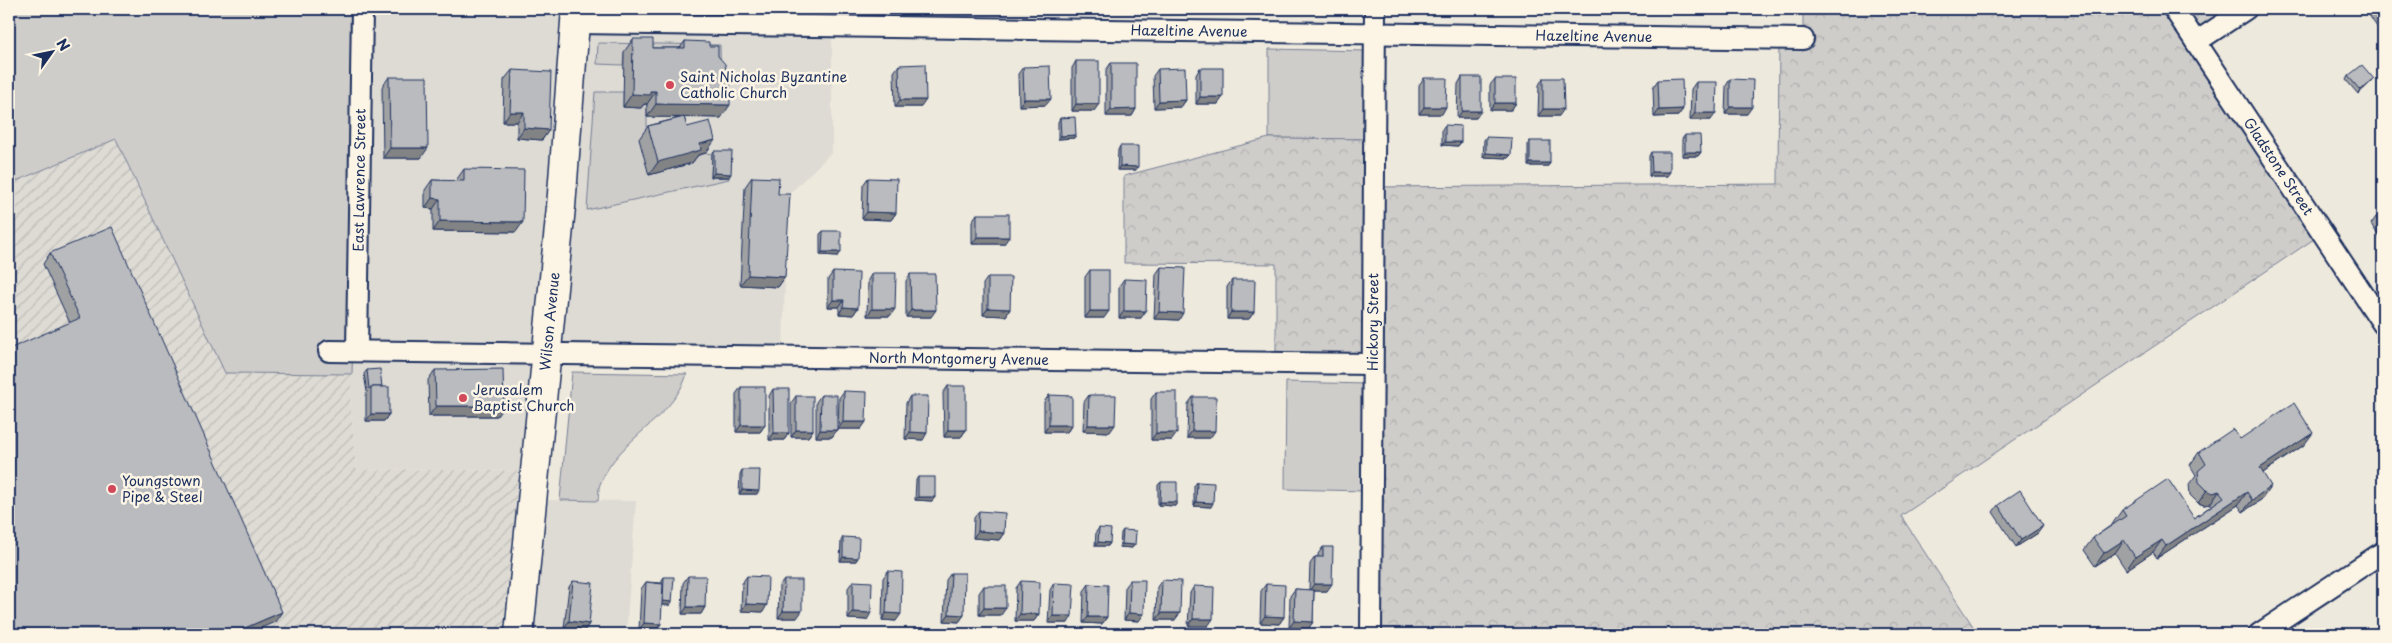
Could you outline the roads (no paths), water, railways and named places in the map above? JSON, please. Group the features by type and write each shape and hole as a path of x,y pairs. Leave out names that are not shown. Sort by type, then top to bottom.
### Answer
{"main road":[{"name":"Wilson Avenue","path":"519,634 561,207 576,16"}],"street":[{"name":"East Lawrence Street","path":"357,351 362,9"},
{"name":"Hickory Street","path":"1371,634 1375,9"},
{"name":"Gladstone Street","path":"2174,9 2383,324"},
{"path":"2196,42 2246,9"},
{"name":"Hazeltine Avenue","path":"576,16 1375,34 1804,39"},
{"name":"North Montgomery Avenue","path":"329,351 1372,364"},
{"path":"2258,634 2383,552"}],"place":[{"name":"Saint Nicholas Byzantine Catholic Church","path":"670,85"},
{"name":"Jerusalem Baptist Church","path":"463,398"},
{"name":"Youngstown Pipe & Steel","path":"112,489"}]}
